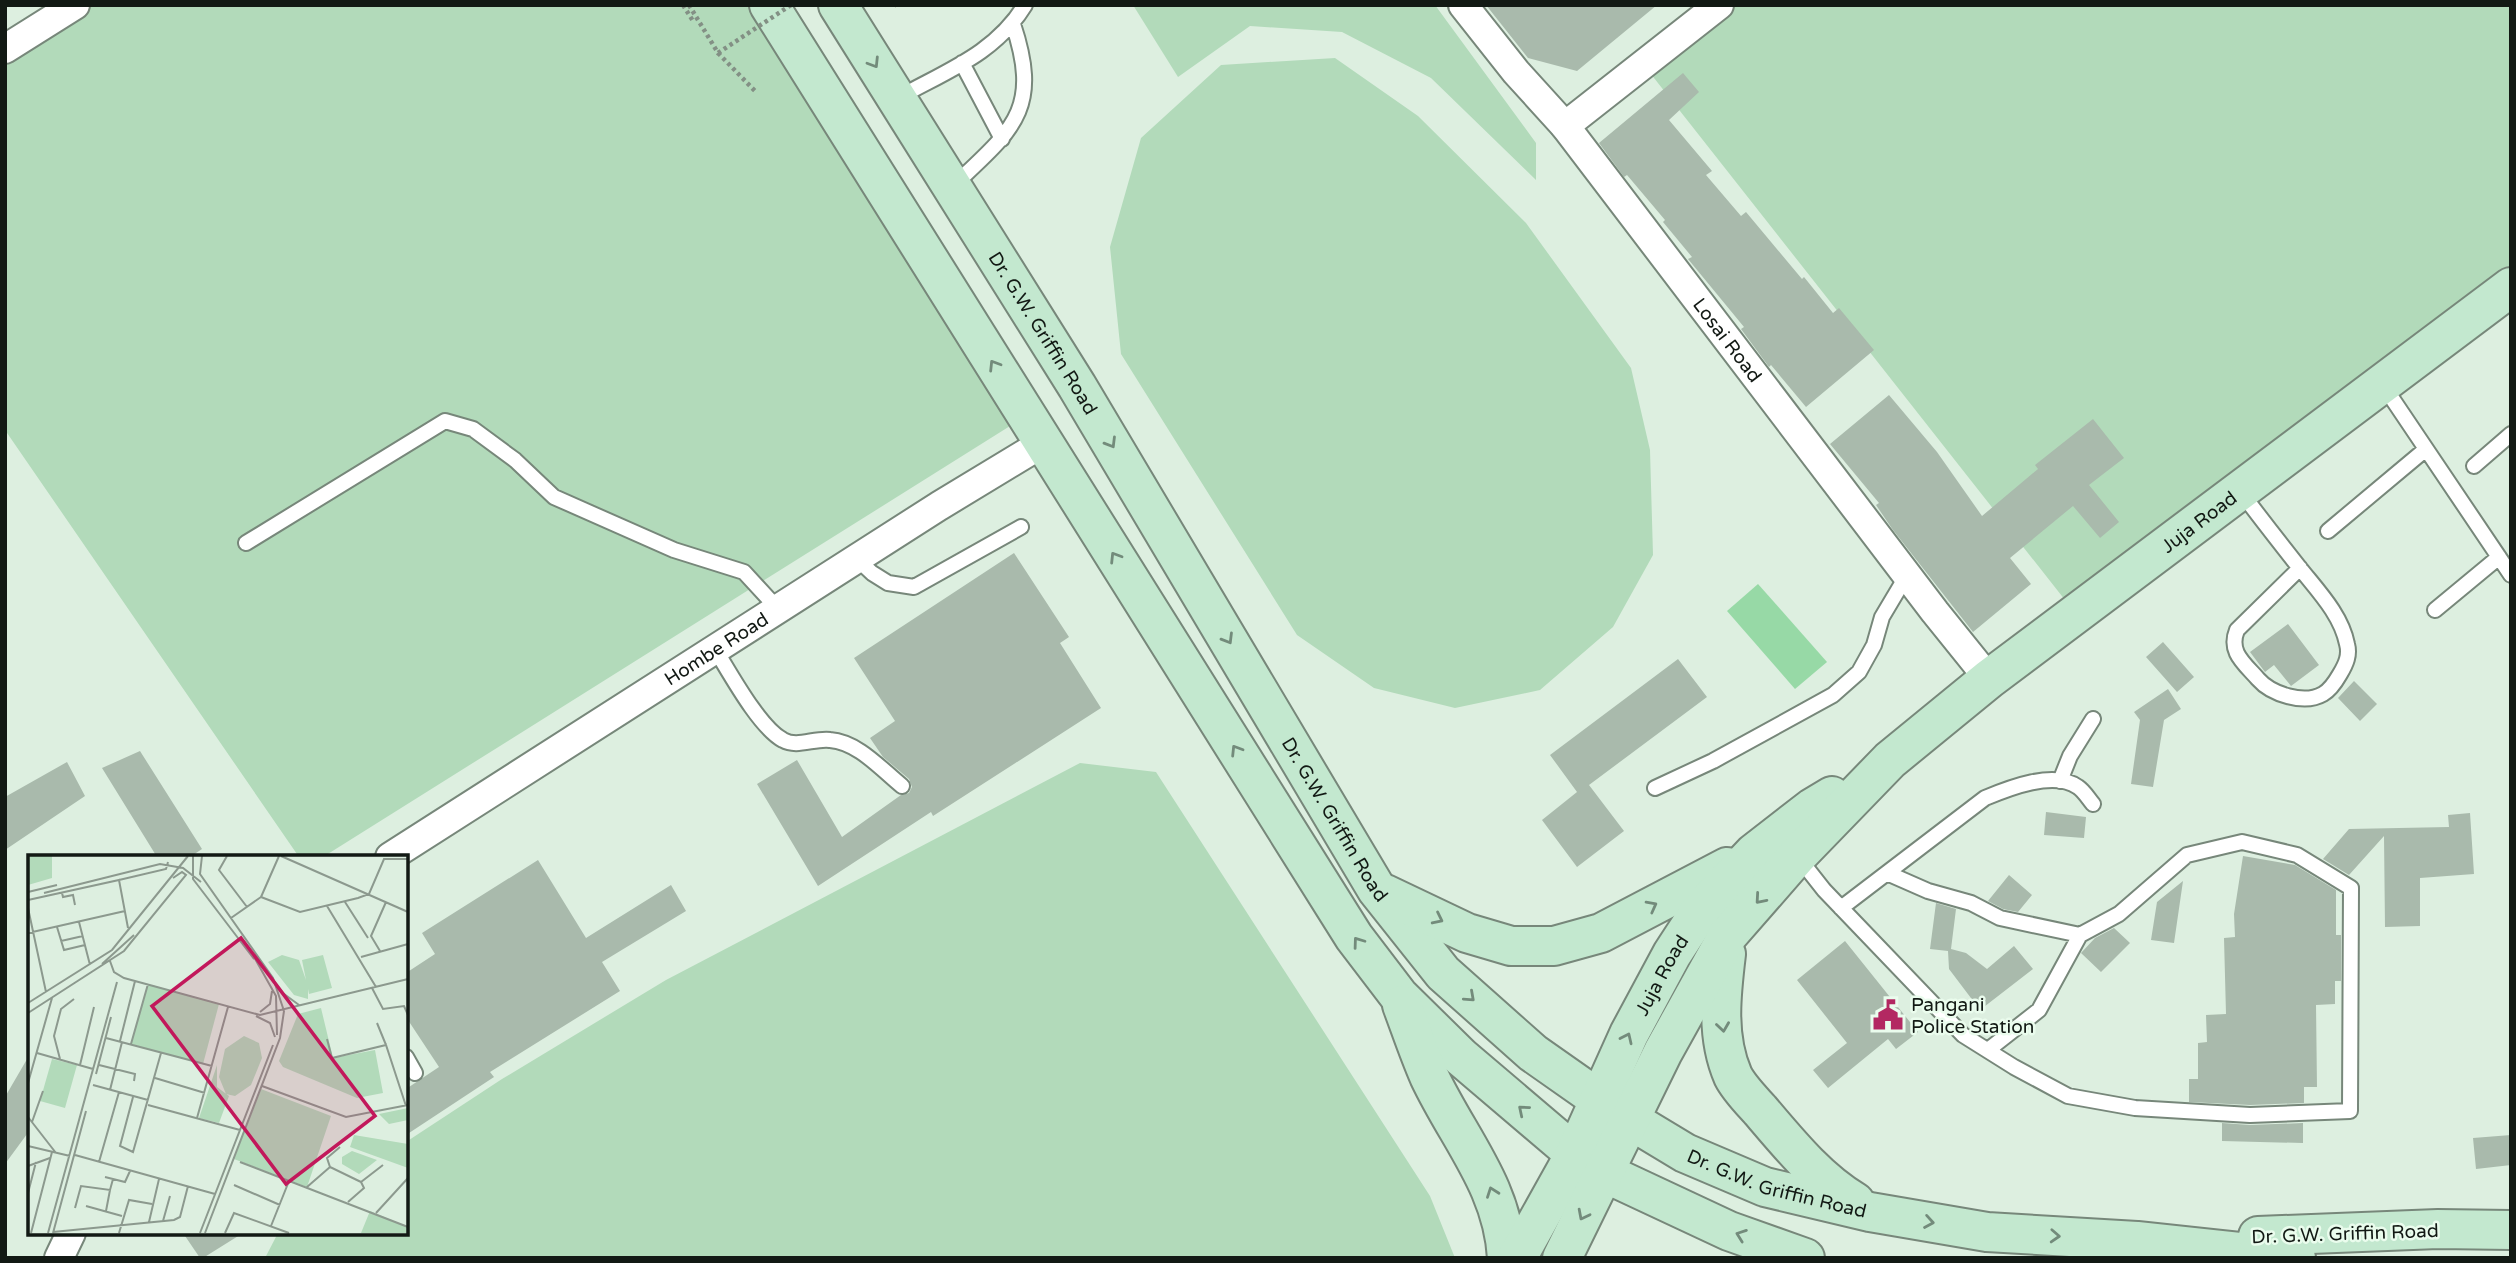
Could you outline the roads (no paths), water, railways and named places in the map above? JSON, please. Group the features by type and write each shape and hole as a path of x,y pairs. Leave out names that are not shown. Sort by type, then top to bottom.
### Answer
{"main road":[{"path":"769,5 1354,937 1399,996 1461,1057 1590,1163 1729,1231 1803,1257"},
{"name":"Dr. G.W. Griffin Road","path":"838,5 1077,386 1377,890 1443,973 1533,1053 1614,1110 1685,1153 1765,1187 1870,1212 1987,1232 2137,1241 2295,1258"},
{"name":"Juja Road","path":"1614,1110 1663,1052 1728,935 1797,856 1890,760 1989,679 2511,287"},
{"name":"Juja Road","path":"1562,1258 1590,1163 1614,1110 1629,1034 1672,954 1702,908 1754,853 1812,808 1890,760"},
{"path":"1377,890 1467,933 1511,946 1554,946 1601,933 1754,853"},
{"path":"1728,935 1720,1006 1725,1046 1734,1077 1793,1149 1831,1187 1870,1212"},
{"path":"1399,996 1430,1077 1492,1189 1506,1234 1507,1258"},
{"name":"Juja Road","path":"1517,1258 1590,1163"},
{"name":"Dr. G.W. Griffin Road","path":"2137,1241 2438,1229 2511,1230"},
{"path":"1795,1258 1803,1257"}],"street":[{"path":"5,49 75,5"},
{"name":"Losai Road","path":"1463,5 1516,72 1565,126 1989,679"},
{"path":"1565,126 1719,5"},
{"name":"Hombe Road","path":"393,855 856,558 1043,443"},
{"path":"59,1258 70,1235"}],"lane":[{"path":"897,99 988,48 1013,24 1025,5"},
{"path":"952,187 1002,139 1020,107 1025,88 1023,54 1013,24"},
{"path":"962,63 1002,139"},
{"path":"2382,384 2511,575"},
{"path":"246,543 445,421 473,429 515,460 554,497 674,550 744,572 778,609"},
{"path":"2474,466 2511,435"},
{"path":"2328,531 2426,449"},
{"path":"2239,491 2300,568 2334,612 2347,643 2346,664 2335,682 2323,694 2314,697 2291,697 2261,683 2237,654 2233,640 2237,630 2300,568"},
{"path":"856,558 888,583 914,587 1021,527"},
{"path":"2435,610 2499,557"},
{"path":"1655,788 1713,761 1833,695 1858,673 1874,645 1882,617 1907,575"},
{"path":"715,649 762,720 779,738 799,744 829,739 850,744 902,786"},
{"path":"2060,780 2070,756 2093,719"},
{"path":"1841,908 1985,798 2021,784 2060,780 2079,788 2093,804"},
{"path":"1797,856 1841,908 1963,1035 1988,1050 2068,1096 2135,1108 2249,1115 2350,1111 2351,888 2297,855 2242,842 2187,855 2119,914 2080,935 2039,1010 1988,1050"},
{"path":"1887,873 1928,891 1971,903 2000,918 2080,935"},
{"path":"408,1061 415,1073"}],"place":[{"name":"Pangani Police Station","path":"1888,1015"}]}
